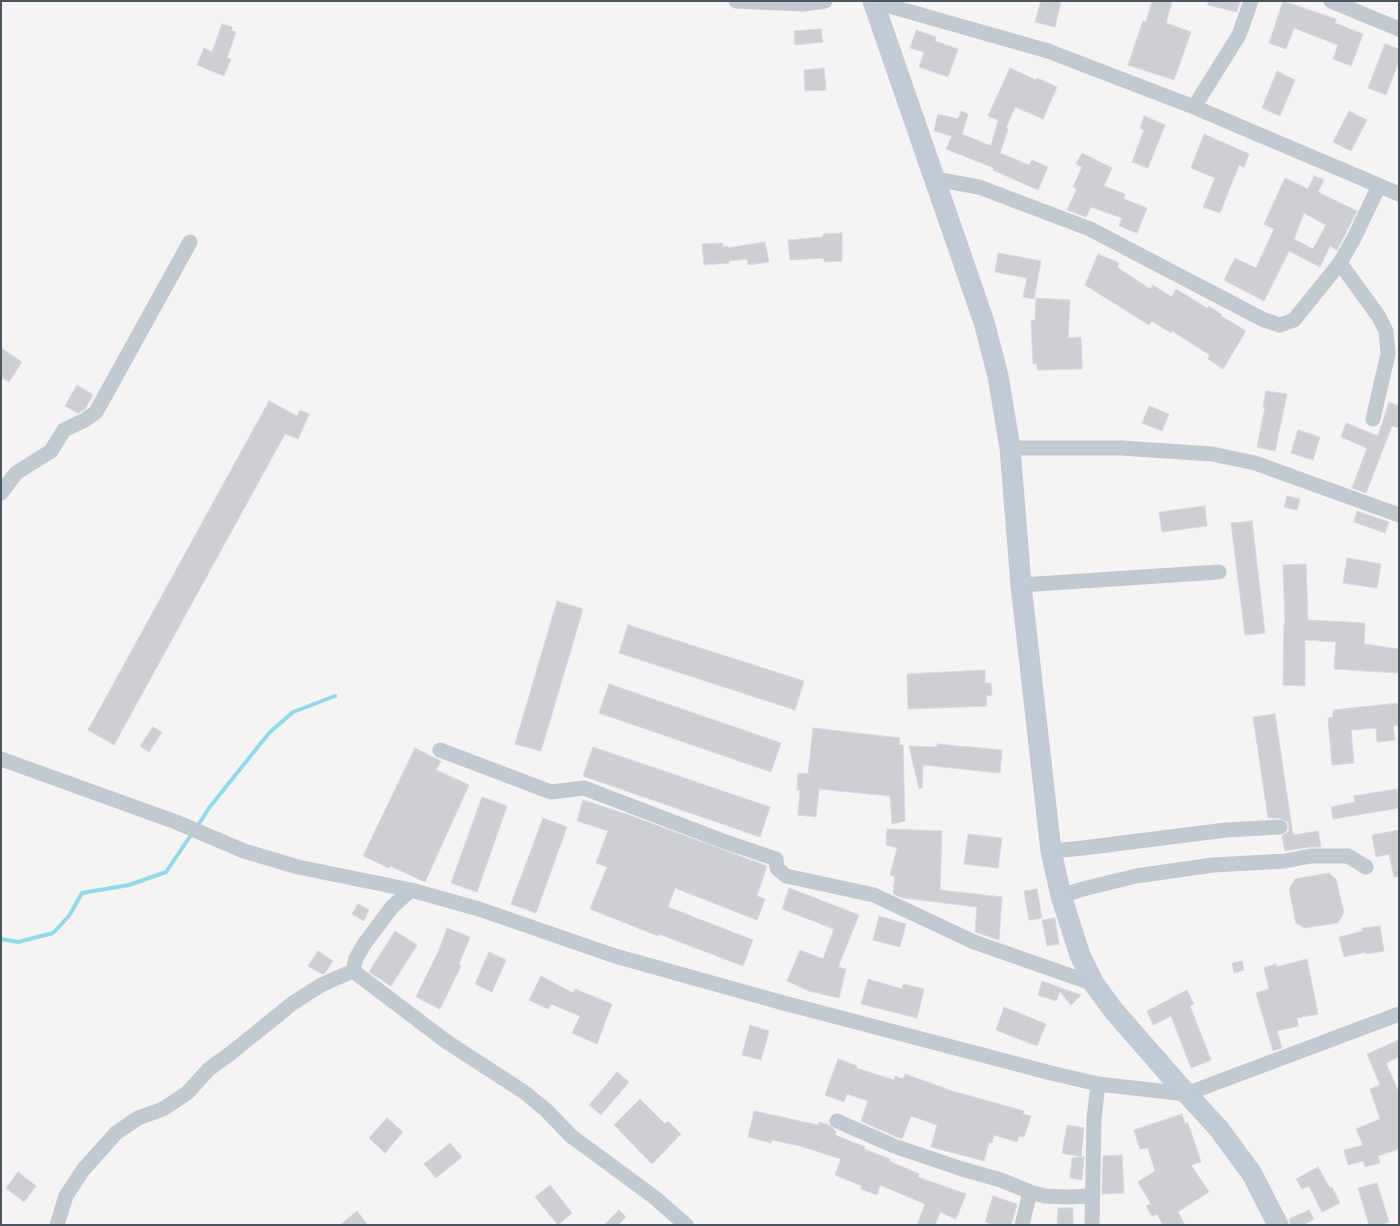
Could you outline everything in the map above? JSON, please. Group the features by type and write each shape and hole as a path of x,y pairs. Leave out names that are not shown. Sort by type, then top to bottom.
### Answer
{"main road":[{"path":"873,1 984,322 998,376 1010,448 1021,585 1051,851 1061,896 1080,955 1094,984 1114,1011 1186,1094 1220,1129 1252,1174 1278,1225"}],"street":[{"path":"736,1 803,4 825,1"},
{"path":"873,1 1048,51 1194,107 1399,194"},
{"path":"1194,107 1239,35 1251,1"},
{"path":"1331,1 1399,29"},
{"path":"935,179 979,187 1090,229 1264,320 1280,325 1294,320 1340,263 1379,186"},
{"path":"1,493 16,473 51,451 64,430 85,420 96,412 190,242"},
{"path":"1340,263 1379,317 1386,331 1388,354 1373,419"},
{"path":"1010,448 1121,448 1212,454 1255,463 1399,516"},
{"path":"1021,585 1219,572"},
{"path":"440,750 551,792 584,788 776,859 777,868 786,876 874,896 974,942 1094,984"},
{"path":"1,759 176,822 244,851 298,867 411,890 480,909 615,956 1051,1074 1098,1084 1186,1094 1399,1014"},
{"path":"1051,851 1226,830 1280,827"},
{"path":"1061,896 1136,876 1213,865 1285,861 1311,856 1348,856 1366,867"},
{"path":"353,971 356,958 365,943 392,907 411,890"},
{"path":"57,1225 66,1196 83,1170 116,1133 138,1118 163,1109 187,1093 209,1068 231,1053 293,1003 321,985 353,971"},
{"path":"353,971 447,1042 524,1092 546,1110 571,1136 654,1197 686,1225"},
{"path":"1092,1225 1091,1196 1094,1119 1098,1084"},
{"path":"837,1121 894,1146 1001,1180 1030,1192 1045,1196 1091,1196"},
{"path":"1022,1225 1030,1192"}],"building":[{"path":"1041,1 1061,1 1055,27 1035,22"},
{"path":"1152,1 1172,1 1166,23 1191,32 1174,80 1128,65 1143,21 1146,22"},
{"path":"1208,1 1240,1 1237,12 1208,5"},
{"path":"1283,1 1336,19 1335,23 1363,34 1351,66 1333,59 1338,45 1294,28 1286,49 1269,43"},
{"path":"222,24 232,27 232,31 236,32 227,58 231,59 224,76 197,65 204,48 212,52"},
{"path":"821,29 823,42 795,45 794,31"},
{"path":"916,30 936,37 935,41 958,49 948,77 919,67 924,52 910,48"},
{"path":"1385,44 1399,49 1399,61 1386,95 1368,88"},
{"path":"824,68 826,90 805,91 804,70"},
{"path":"1010,68 1057,87 1043,119 1015,107 1006,128 1008,129 1000,153 1029,165 1032,160 1048,167 1038,190 993,170 994,168 946,149 952,136 934,131 938,114 958,119 961,111 968,114 962,134 991,146 998,120 988,116"},
{"path":"1277,71 1295,80 1280,116 1262,108"},
{"path":"1349,111 1367,120 1351,151 1333,142"},
{"path":"1144,116 1165,125 1148,168 1132,162 1144,130 1140,128"},
{"path":"1204,134 1249,154 1244,167 1239,165 1220,213 1203,207 1215,178 1191,168"},
{"path":"1082,153 1112,168 1104,186 1125,194 1124,199 1147,208 1137,233 1119,226 1122,218 1091,207 1086,217 1067,210 1077,189 1073,187 1082,167 1076,164"},
{"path":"1314,176 1324,180 1318,192 1357,211 1337,250 1330,246 1320,267 1289,251 1264,301 1224,280 1235,258 1256,268 1274,229 1264,224 1285,178 1308,189","holes":["1304,213 1326,225 1313,249 1294,239"]},
{"path":"842,233 842,261 824,262 824,258 790,260 788,240 823,237 823,234"},
{"path":"765,242 769,262 748,265 747,259 704,265 702,244 722,243 723,247 728,246 728,248"},
{"path":"998,253 1041,261 1034,299 1023,297 1027,278 995,272"},
{"path":"1098,254 1119,263 1117,267 1150,289 1153,285 1172,297 1176,289 1207,308 1209,306 1221,316 1246,331 1223,369 1208,359 1210,355 1172,331 1171,333 1152,321 1149,325 1085,285"},
{"path":"1036,298 1070,300 1068,338 1081,337 1082,369 1037,370 1037,364 1033,364 1031,321 1035,320"},
{"path":"1,348 22,362 9,382 1,377"},
{"path":"77,385 93,395 85,409 78,413 65,406"},
{"path":"1266,391 1287,394 1275,451 1257,447 1265,407 1263,407"},
{"path":"269,401 297,416 300,410 309,414 298,439 285,434 114,745 88,730"},
{"path":"1389,402 1399,406 1399,428 1392,426 1366,493 1352,488 1367,448 1341,437 1346,423 1378,436"},
{"path":"1149,406 1169,414 1162,431 1142,423"},
{"path":"1298,430 1320,437 1313,460 1291,453"},
{"path":"1287,496 1300,499 1297,510 1284,507"},
{"path":"1205,506 1207,526 1162,532 1159,512"},
{"path":"1357,511 1389,522 1385,533 1354,522"},
{"path":"1252,521 1265,633 1245,635 1231,523"},
{"path":"1347,558 1381,564 1377,588 1343,583"},
{"path":"1306,564 1308,620 1365,623 1364,644 1399,649 1399,673 1334,669 1336,642 1305,640 1305,686 1283,685 1285,624 1283,565"},
{"path":"557,601 583,609 541,751 515,744"},
{"path":"628,625 804,681 795,710 619,653"},
{"path":"985,670 985,683 991,683 992,695 986,696 987,706 908,709 907,674"},
{"path":"609,684 781,743 771,772 599,713"},
{"path":"1399,703 1399,725 1393,726 1395,740 1377,742 1376,728 1351,730 1354,763 1332,765 1328,718 1333,717 1333,710"},
{"path":"1275,714 1293,835 1318,831 1321,847 1285,851 1282,836 1289,831 1288,822 1280,818 1268,818 1253,717"},
{"path":"153,727 162,732 149,752 140,746"},
{"path":"813,728 900,738 899,745 903,745 905,821 892,824 890,796 819,789 816,817 798,815 800,790 797,790 798,773 808,774"},
{"path":"937,744 1002,750 1000,773 923,765 922,788 919,789 909,746 937,747"},
{"path":"593,747 770,807 760,837 583,776"},
{"path":"415,748 441,761 436,770 469,785 425,882 363,856"},
{"path":"1397,789 1399,808 1333,819 1331,807 1355,802 1354,796"},
{"path":"482,797 507,806 477,892 451,883"},
{"path":"583,800 767,866 757,896 765,899 757,920 675,888 668,907 753,940 743,966 659,934 658,936 590,909 607,867 596,863 608,831 577,821"},
{"path":"543,818 567,827 536,913 511,904"},
{"path":"887,829 942,831 940,890 1002,897 999,940 975,932 977,907 903,898 893,894 895,876 890,875 897,848 886,845"},
{"path":"1399,830 1399,877 1394,877 1389,854 1376,857 1372,835"},
{"path":"968,834 1002,838 998,868 964,864"},
{"path":"1329,873 1336,879 1344,913 1338,923 1304,928 1296,923 1289,889 1295,879"},
{"path":"789,888 859,915 838,967 846,969 839,998 809,991 787,981 800,950 823,959 834,929 782,909"},
{"path":"1037,889 1042,918 1029,920 1024,891"},
{"path":"358,904 369,910 364,921 352,914"},
{"path":"879,916 906,924 900,947 873,940"},
{"path":"1055,918 1059,944 1047,946 1042,920"},
{"path":"1380,926 1384,951 1366,954 1366,952 1344,957 1339,937 1363,931 1362,928"},
{"path":"447,928 470,937 459,964 461,966 440,1009 416,997 439,950"},
{"path":"395,931 417,945 391,986 369,972"},
{"path":"318,951 333,961 325,973 322,974 308,966"},
{"path":"489,952 506,960 492,992 475,984"},
{"path":"1307,959 1318,1014 1297,1018 1298,1026 1277,1031 1282,1048 1273,1051 1256,993 1269,989 1264,968"},
{"path":"1242,961 1244,970 1234,973 1232,963"},
{"path":"541,976 573,993 575,989 612,1004 597,1044 572,1033 580,1016 551,1004 548,1009 529,1000"},
{"path":"868,979 902,989 903,984 924,989 917,1018 861,1004"},
{"path":"1042,981 1081,995 1071,1005 1060,992 1056,1001 1038,995"},
{"path":"1187,990 1194,1004 1190,1006 1211,1060 1191,1068 1171,1016 1153,1025 1147,1011"},
{"path":"1004,1007 1046,1024 1037,1046 996,1030"},
{"path":"750,1025 769,1031 761,1060 742,1055"},
{"path":"1399,1040 1399,1057 1386,1063 1399,1093 1399,1149 1378,1156 1380,1163 1365,1167 1363,1161 1348,1165 1344,1150 1363,1145 1356,1129 1380,1119 1370,1089 1380,1085 1367,1054"},
{"path":"838,1059 857,1066 856,1068 894,1080 895,1076 903,1079 905,1074 952,1091 1024,1111 1023,1114 1031,1116 1024,1137 1019,1136 1017,1142 994,1135 992,1143 989,1142 984,1161 931,1147 937,1125 911,1116 902,1139 897,1137 861,1121 868,1101 847,1094 844,1102 825,1095"},
{"path":"617,1072 629,1082 601,1115 589,1105"},
{"path":"640,1099 665,1124 668,1121 681,1134 652,1164 614,1125"},
{"path":"754,1111 818,1125 819,1122 829,1125 836,1131 835,1135 890,1159 889,1161 919,1174 918,1177 966,1194 956,1219 940,1212 935,1225 917,1225 925,1204 880,1185 877,1195 861,1189 862,1186 835,1175 841,1159 800,1146 772,1140 771,1143 748,1137"},
{"path":"1182,1114 1185,1124 1188,1123 1201,1162 1191,1165 1209,1192 1178,1212 1185,1225 1163,1225 1157,1214 1152,1216 1146,1206 1151,1204 1138,1182 1155,1171 1148,1148 1140,1149 1134,1130"},
{"path":"387,1118 403,1132 385,1153 369,1138"},
{"path":"1067,1125 1084,1128 1081,1157 1062,1153"},
{"path":"450,1143 462,1157 436,1178 424,1164"},
{"path":"1122,1155 1124,1193 1102,1194 1103,1156"},
{"path":"1084,1157 1082,1180 1070,1178 1072,1158"},
{"path":"1318,1167 1330,1188 1332,1187 1340,1203 1322,1212 1309,1186 1302,1189 1296,1179"},
{"path":"18,1172 36,1186 24,1202 6,1188"},
{"path":"1377,1183 1389,1222 1369,1225 1358,1188"},
{"path":"550,1185 572,1213 558,1225 535,1197"},
{"path":"993,1196 1017,1204 1011,1225 994,1225 985,1222"},
{"path":"1058,1208 1073,1208 1073,1225 1057,1225"},
{"path":"619,1210 626,1217 618,1225 604,1225"},
{"path":"1309,1210 1314,1219 1303,1225 1290,1225 1289,1219"},
{"path":"357,1211 368,1225 340,1225"}],"waterway":[{"path":"197,827 209,808 269,733 293,712 335,696"},
{"path":"1,939 18,942 53,933 69,916 82,893 129,885 166,872 193,832"}]}
